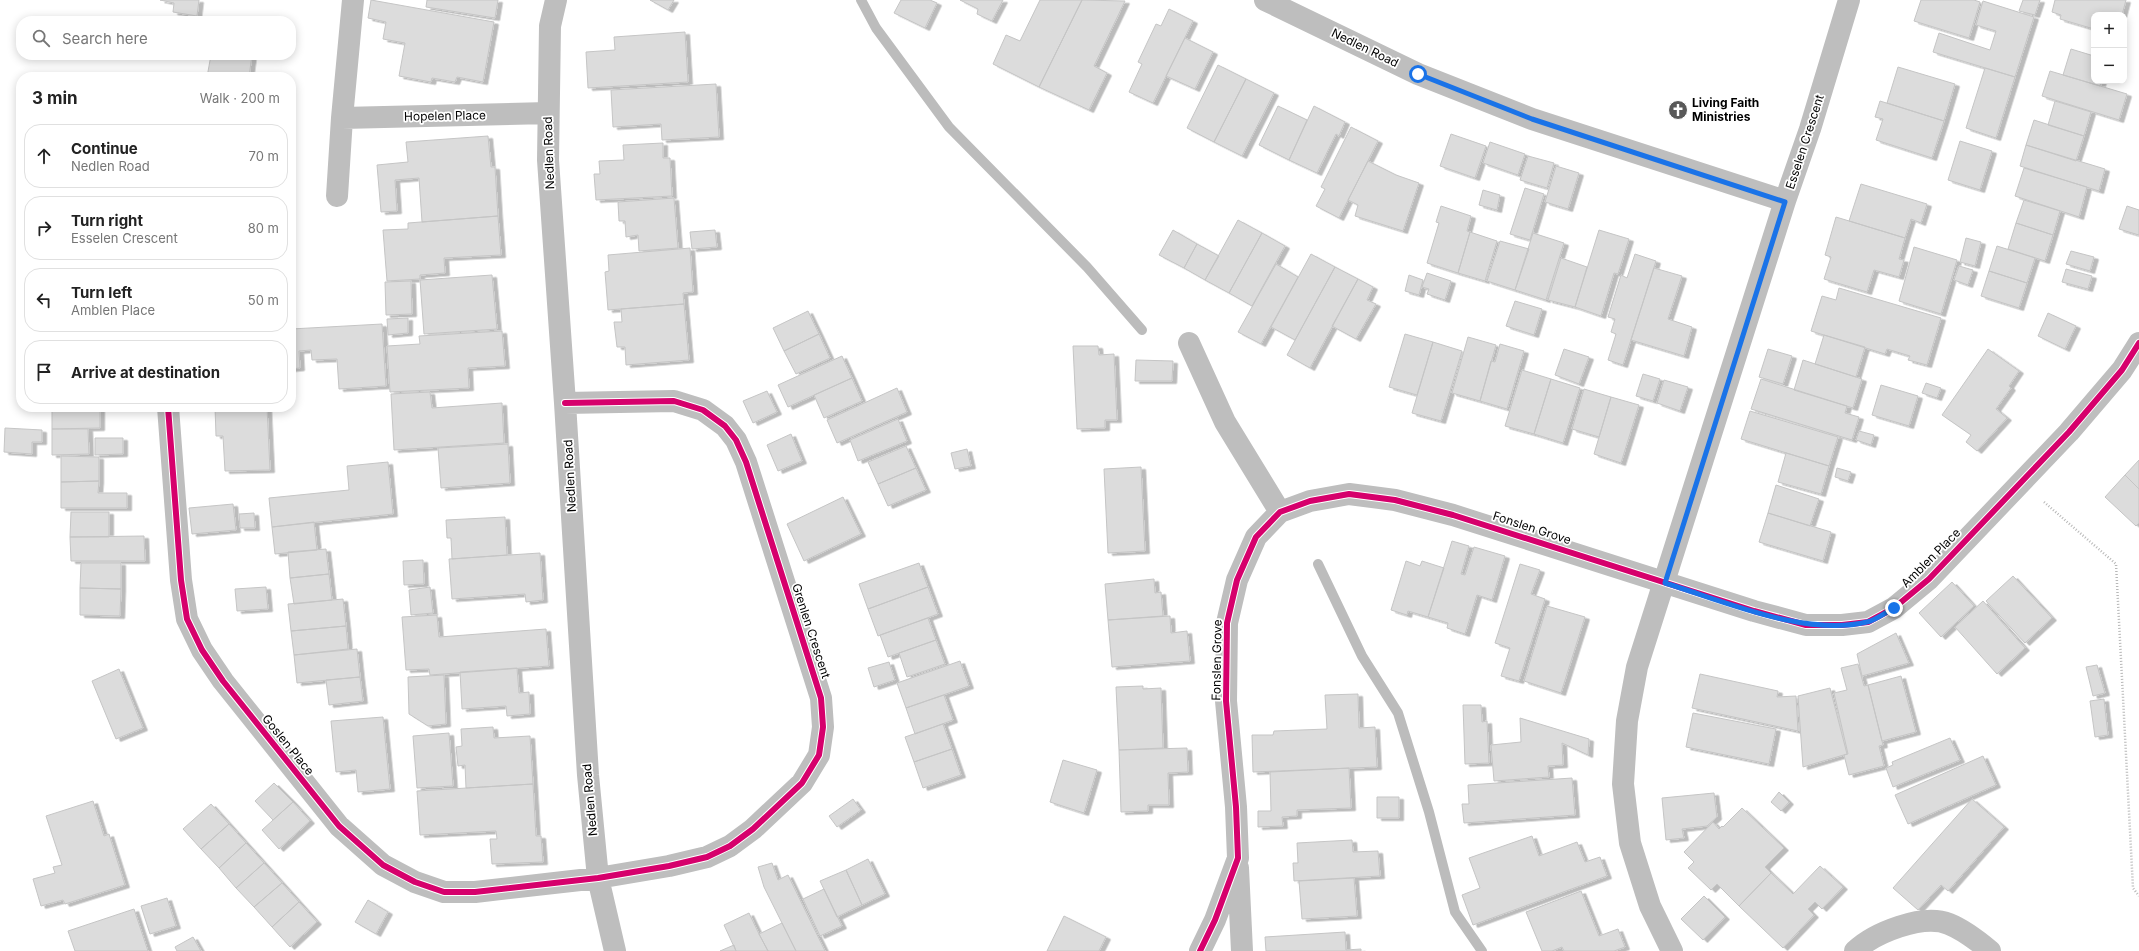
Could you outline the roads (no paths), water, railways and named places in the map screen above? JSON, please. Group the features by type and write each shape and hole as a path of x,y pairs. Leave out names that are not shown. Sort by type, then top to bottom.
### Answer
{"street":[{"path":"337,196 342,118 353,0"},
{"name":"Nedlen Road","path":"556,0 550,26 548,160 588,775 598,878 615,951"},
{"name":"Nedlen Road","path":"1265,0 1418,74 1502,108 1785,202"},
{"name":"Esselen Crescent","path":"1672,951 1650,906 1630,843 1623,784 1627,721 1637,667 1665,583 1785,202 1810,130 1849,0"},
{"name":"Hopelen Place","path":"342,118 548,114"},
{"path":"1189,343 1225,422 1280,512"},
{"name":"Amblen Place","path":"1665,583 1806,625 1842,625 1868,622 1894,608 1928,578 2069,432 2122,370 2139,343"},
{"name":"Grenlen Crescent","path":"565,403 674,401 703,410 725,426 736,440 746,462 821,698 823,727 819,755 802,783 753,829 730,846 707,857 669,866 598,878"},
{"name":"Goslen Place","path":"168,412 176,525 187,619 202,650 223,681 339,826 383,865 415,882 444,892 475,892 598,878"},
{"name":"Fonslen Grove","path":"1200,951 1215,920 1238,858 1236,807 1226,701 1227,623 1237,580 1256,538 1280,512 1310,501 1348,494 1395,500 1453,515 1665,583"},
{"path":"1238,858 1242,951"},
{"path":"1855,951 1874,937 1923,921 1948,923 1976,939 1990,951"}],"waterway":[{"path":"861,0 876,28 949,127 1087,267 1142,330"},
{"path":"1318,564 1362,656 1398,713 1429,812 1455,912 1482,951"}],"place":[{"name":"Living Faith Ministries","path":"1678,110"}]}
